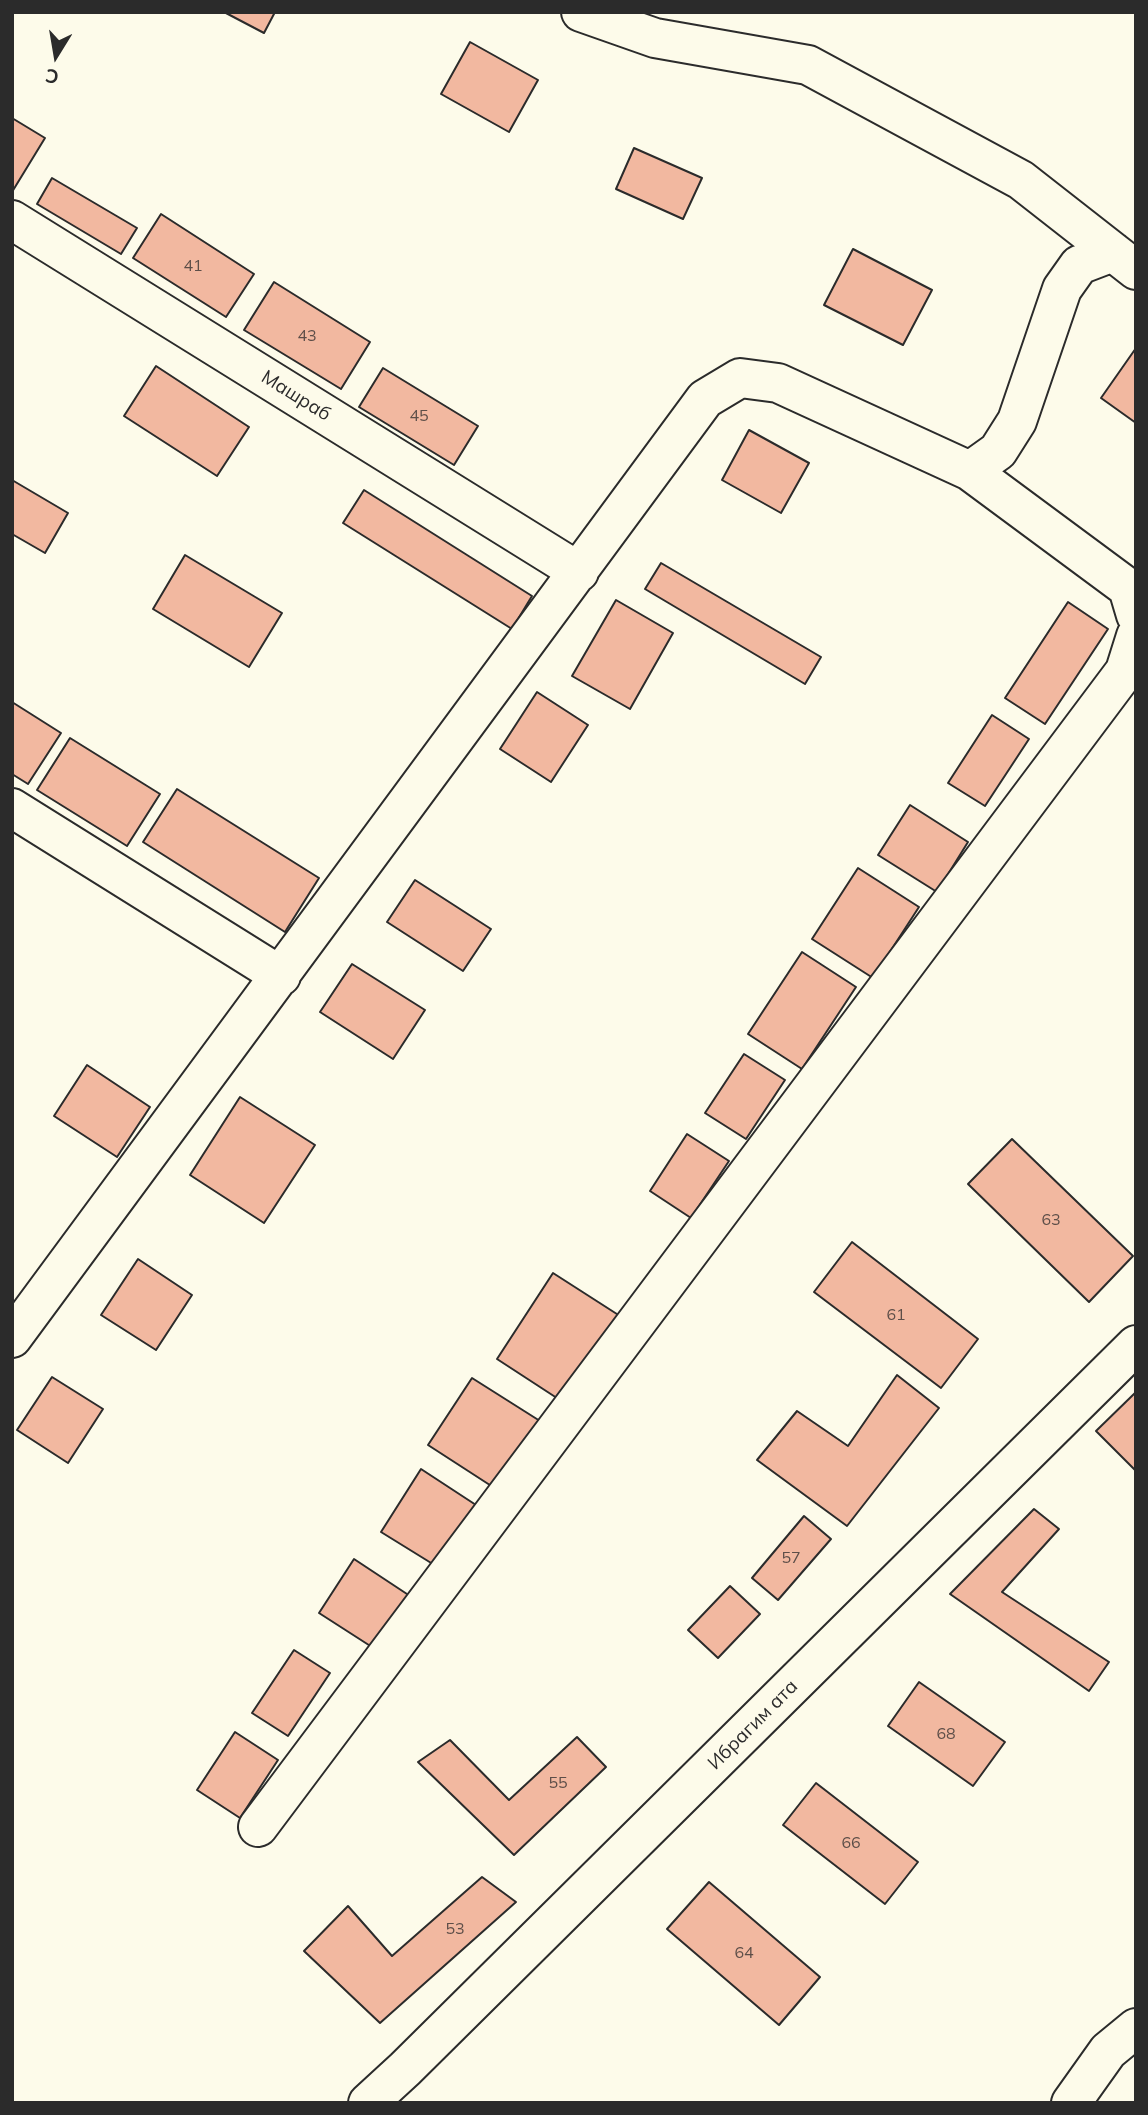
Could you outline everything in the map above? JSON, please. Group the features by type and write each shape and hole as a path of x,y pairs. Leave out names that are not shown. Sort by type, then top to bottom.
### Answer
{"street":[{"path":"581,12 655,38 808,65 1021,180 1125,261"},
{"name":"Машраб","path":"12,220 579,572"},
{"path":"970,471 998,451 1017,421 1062,289 1079,265 1125,261"},
{"path":"12,1338 705,399 740,378 778,383 970,471 1128,588 1136,615"},
{"path":"258,1827 1125,671 1136,636"},
{"path":"12,808 281,976"},
{"name":"Ибрагим ата","path":"368,2103 1136,1345"},
{"path":"1071,2103 1108,2050 1136,2028"}],"building":[{"path":"224,12 275,12 264,33"},
{"path":"470,42 538,80 509,132 441,94"},
{"path":"12,118 45,138 12,192"},
{"path":"634,148 702,178 683,219 616,189"},
{"path":"52,178 137,228 121,254 37,204"},
{"path":"161,214 254,274 226,317 133,258"},
{"path":"853,249 932,290 903,345 824,305"},
{"path":"274,282 370,342 341,389 244,330"},
{"path":"1136,348 1136,423 1101,398"},
{"path":"156,366 249,427 217,476 124,416"},
{"path":"383,368 478,426 454,465 359,407"},
{"path":"749,430 809,463 781,513 722,480"},
{"path":"12,480 68,513 45,553 12,534"},
{"path":"364,490 532,596 512,629 343,523"},
{"path":"185,555 282,613 249,667 153,609"},
{"path":"661,563 821,657 805,684 645,589"},
{"path":"616,600 673,633 630,709 572,676"},
{"path":"1068,602 1108,629 1045,724 1005,698"},
{"path":"537,692 588,725 551,782 500,749"},
{"path":"12,702 61,733 28,784 12,774"},
{"path":"992,715 1029,739 985,806 948,783"},
{"path":"70,738 160,794 127,846 37,790"},
{"path":"177,789 319,878 285,932 143,842"},
{"path":"910,805 968,842 937,892 878,855"},
{"path":"858,868 919,907 873,978 812,939"},
{"path":"415,880 491,929 463,971 387,922"},
{"path":"802,952 856,987 802,1069 748,1034"},
{"path":"352,964 425,1010 393,1059 320,1012"},
{"path":"744,1054 785,1080 746,1139 705,1113"},
{"path":"87,1065 150,1107 117,1157 54,1116"},
{"path":"240,1097 315,1145 264,1223 190,1175"},
{"path":"687,1134 729,1161 691,1218 650,1191"},
{"path":"1012,1139 1133,1256 1089,1302 968,1184"},
{"path":"852,1242 978,1339 941,1388 814,1292"},
{"path":"138,1259 192,1295 156,1350 101,1315"},
{"path":"553,1273 620,1316 563,1402 497,1359"},
{"path":"897,1375 939,1408 847,1526 757,1460 797,1411 848,1446"},
{"path":"52,1377 103,1409 68,1463 17,1430"},
{"path":"472,1378 540,1421 496,1489 428,1445"},
{"path":"1136,1392 1136,1471 1096,1431"},
{"path":"421,1469 476,1505 436,1566 381,1532"},
{"path":"1034,1509 1059,1529 1002,1592 1109,1662 1089,1691 950,1594"},
{"path":"804,1516 831,1539 778,1600 752,1578"},
{"path":"354,1559 410,1596 375,1649 319,1613"},
{"path":"730,1586 760,1614 718,1658 688,1630"},
{"path":"294,1650 330,1673 288,1736 252,1713"},
{"path":"919,1682 1005,1742 973,1786 888,1726"},
{"path":"235,1732 278,1760 240,1818 197,1790"},
{"path":"577,1737 606,1767 514,1855 418,1762 450,1740 509,1800"},
{"path":"816,1783 918,1862 885,1904 783,1825"},
{"path":"482,1877 516,1902 380,2023 304,1951 348,1906 392,1956"},
{"path":"709,1882 820,1977 779,2025 667,1929"}]}
